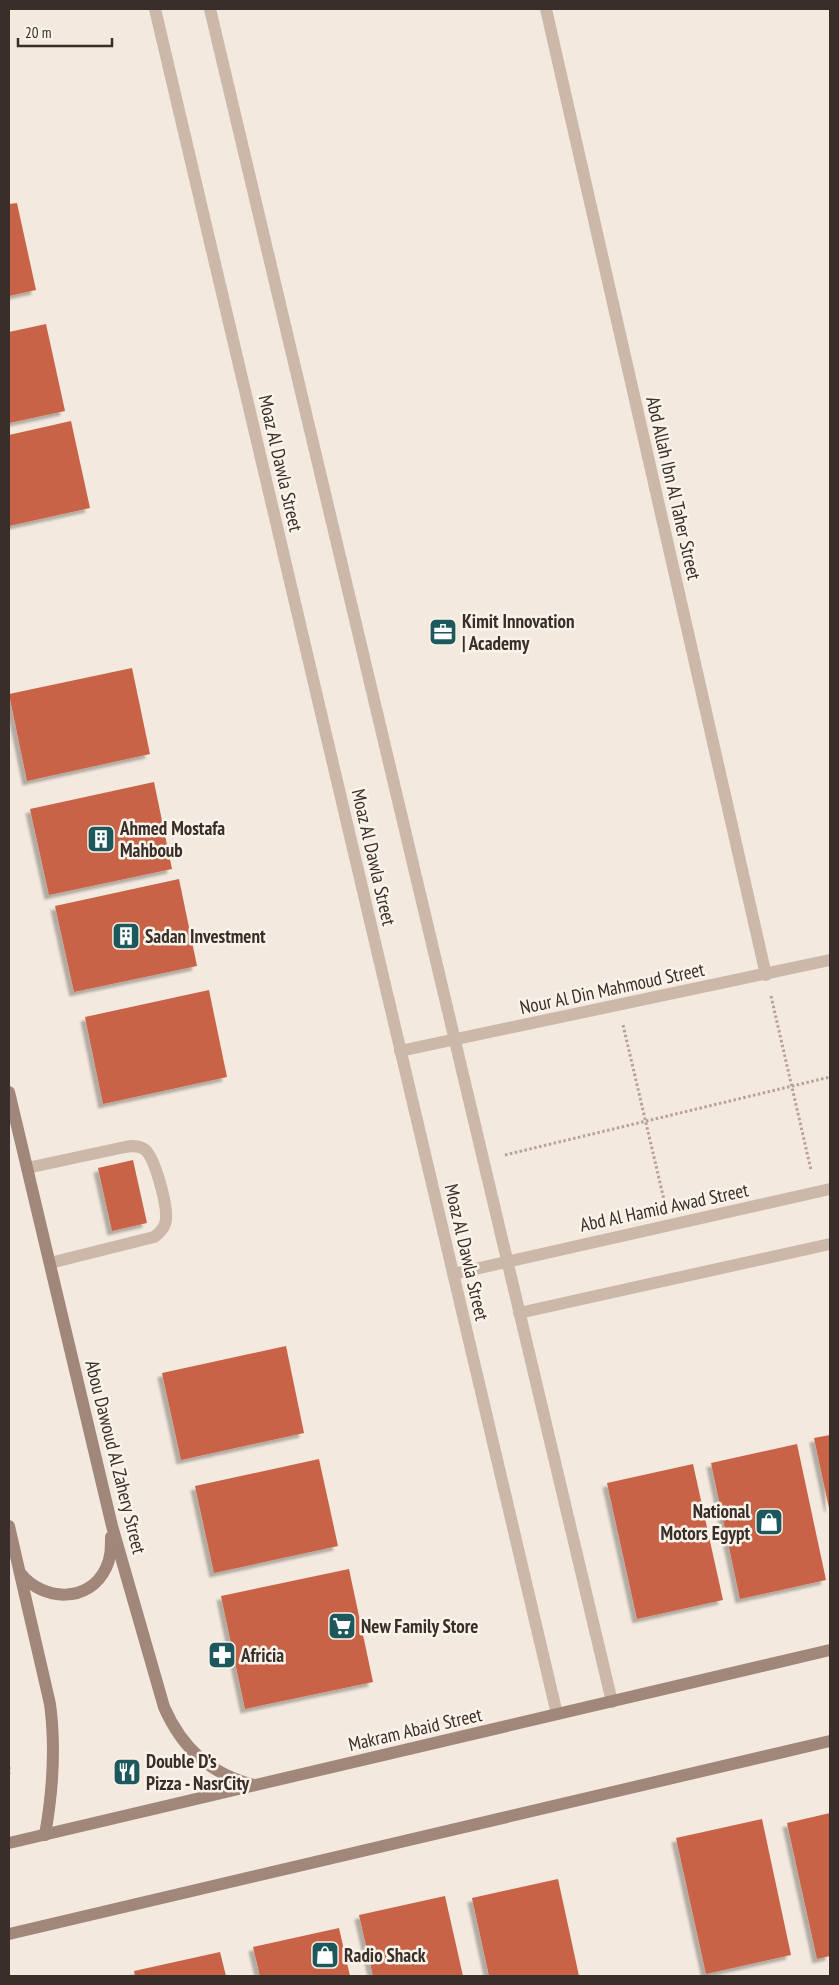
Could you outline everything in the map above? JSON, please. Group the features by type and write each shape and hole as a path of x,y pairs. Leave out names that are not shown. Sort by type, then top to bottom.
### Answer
{"street":[{"name":"Moaz Al Dawla Street","path":"155,9 557,1714"},
{"name":"Moaz Al Dawla Street","path":"210,9 612,1702"},
{"name":"Abd Allah Ibn Al Taher Street","path":"546,9 766,975"},
{"name":"Nour Al Din Mahmoud Street","path":"400,1051 830,960"},
{"name":"Abou Dawoud Al Zahery Street","path":"9,1092 112,1526 164,1707 172,1725 195,1755 224,1775 256,1785"},
{"path":"27,1168 125,1147 143,1148 154,1162 166,1212 164,1227 154,1237 50,1264"},
{"name":"Abd Al Hamid Awad Street","path":"453,1274 830,1189"},
{"path":"519,1313 830,1244"},
{"path":"9,1526 50,1704 54,1734 52,1791 45,1835"},
{"path":"19,1572 29,1583 42,1591 56,1595 71,1595 85,1590 98,1581 106,1568 111,1554 112,1526"},
{"name":"Makram Abaid Street","path":"9,1843 830,1650"},
{"path":"9,1934 830,1741"}],"path":[{"path":"766,975 816,1192"},
{"path":"618,1005 670,1225"},
{"path":"483,1161 830,1078"},
{"path":"9,1767 9,1774"}],"building":[{"path":"17,203 36,290 9,296 9,204"},
{"path":"46,324 65,411 9,423 9,332"},
{"path":"71,421 90,508 9,526 9,435"},
{"path":"132,668 150,754 27,781 9,694"},
{"name":"Ahmed Mostafa Mahboub","path":"154,782 172,869 49,895 30,809"},
{"name":"Sadan Investment","path":"179,879 197,966 74,992 55,906"},
{"path":"209,990 227,1077 103,1104 85,1017"},
{"path":"133,1160 147,1223 112,1231 98,1168"},
{"path":"286,1346 304,1433 181,1460 162,1373"},
{"path":"830,1435 830,1508 829,1508 814,1438"},
{"name":"National Motors Egypt","path":"797,1444 826,1580 740,1599 711,1463"},
{"path":"319,1459 338,1546 214,1573 195,1486"},
{"path":"693,1464 723,1600 637,1619 607,1483"},
{"path":"349,1569 373,1682 245,1709 221,1596"},
{"path":"830,1813 830,1956 817,1959 787,1823"},
{"path":"762,1819 791,1955 706,1974 676,1838"},
{"path":"558,1879 579,1976 489,1976 472,1898"},
{"path":"445,1896 463,1976 373,1976 359,1915"},
{"path":"339,1928 350,1976 260,1976 253,1947"},
{"path":"220,1952 226,1976 135,1976 134,1971"}],"place":[{"name":"Kimit Innovation | Academy","path":"443,632"},
{"name":"Ahmed Mostafa Mahboub","path":"101,839"},
{"name":"Sadan Investment","path":"126,936"},
{"name":"National Motors Egypt","path":"769,1522"},
{"name":"New Family Store","path":"342,1626"},
{"name":"Africia","path":"222,1655"},
{"name":"Double D’s Pizza - NasrCity","path":"127,1772"},
{"name":"Radio Shack","path":"325,1955"}]}
